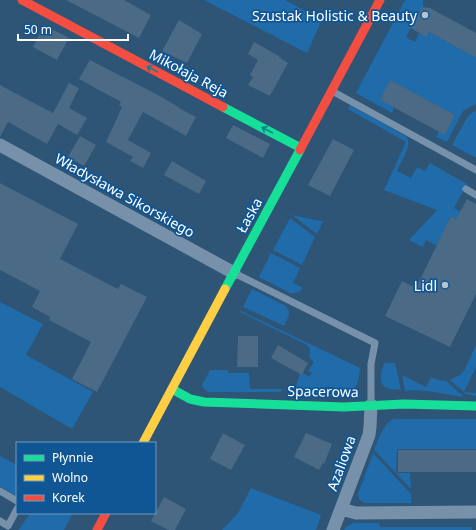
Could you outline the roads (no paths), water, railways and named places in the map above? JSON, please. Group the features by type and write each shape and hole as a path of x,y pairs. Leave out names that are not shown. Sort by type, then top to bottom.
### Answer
{"street":[{"name":"Mikołaja Reja","path":"22,0 301,148"},
{"name":"Łaska","path":"144,442 380,0"},
{"name":"Władysława Sikorskiego","path":"0,145 234,273"},
{"name":"Spacerowa","path":"172,389 190,398 204,402 344,406 404,404 476,406"},
{"name":"Azaliowa","path":"333,530 369,434 371,405"},
{"path":"341,509 356,513 476,512"},
{"path":"97,530 105,514"}],"lane":[{"path":"331,90 476,170"},
{"path":"466,189 476,195"},
{"path":"234,273 375,343 371,364 371,405"},
{"path":"0,491 16,500"},
{"path":"0,521 9,528 16,511"}],"place":[{"name":"Szustak Holistic & Beauty","path":"425,15"},
{"name":"Lidl","path":"445,285"}]}
